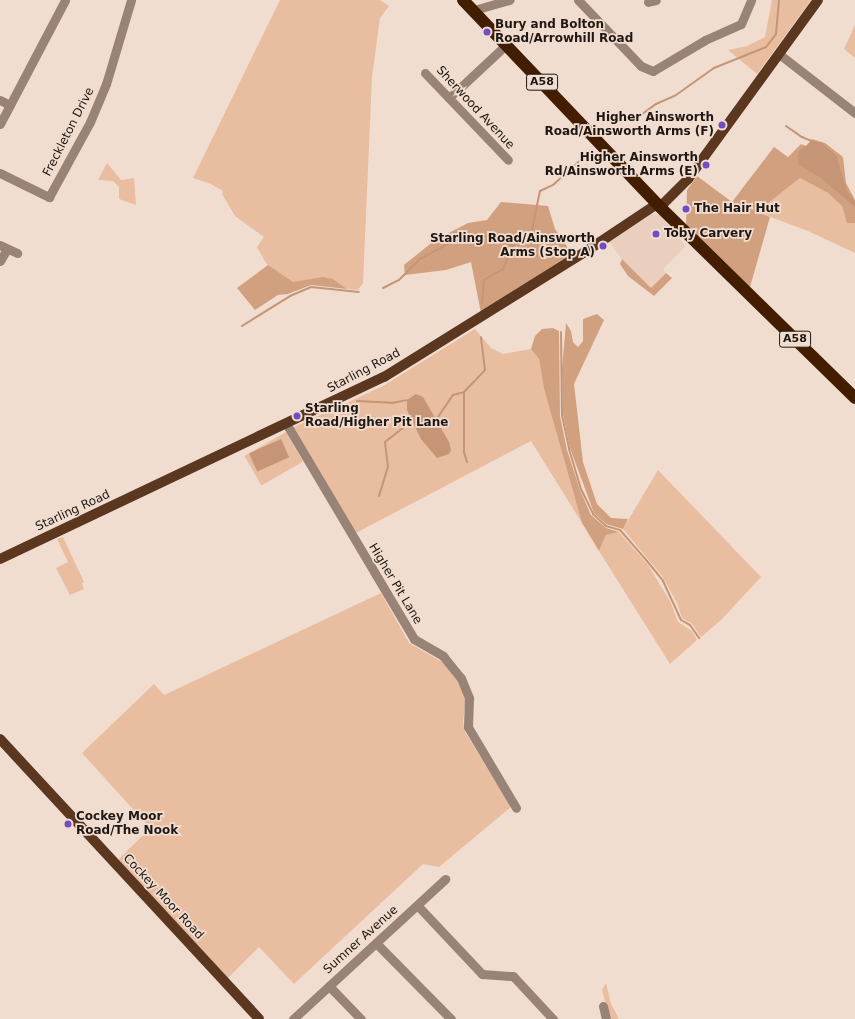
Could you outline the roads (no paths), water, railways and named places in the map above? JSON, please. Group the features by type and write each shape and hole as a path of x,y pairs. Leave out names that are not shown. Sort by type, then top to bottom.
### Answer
{"highway":[{"name":"A58","path":"463,0 508,44 659,206 855,398"}],"main road":[{"name":"Starling Road","path":"0,559 287,425 384,377 659,206 688,179 818,0"},
{"name":"Cockey Moor Road","path":"0,739 259,1019"}],"street":[{"path":"0,124 65,0"},
{"name":"Freckleton Drive","path":"0,173 49,197 90,122 106,84 131,0"},
{"path":"474,10 491,4 510,0"},
{"path":"578,0 641,66 653,72 705,40 741,24 751,0"},
{"path":"449,98 508,44"},
{"path":"779,54 855,113"},
{"name":"Sherwood Avenue","path":"424,73 508,160"},
{"path":"0,100 10,105"},
{"path":"0,261 4,247 17,253"},
{"name":"Higher Pit Lane","path":"287,425 414,639 443,656 461,678 469,698 468,727 516,808"},
{"name":"Sumner Avenue","path":"293,1019 445,879"},
{"path":"417,906 482,974 513,976 553,1018"},
{"path":"376,943 451,1019"},
{"path":"329,986 361,1019"},
{"path":"603,1006 606,1019"}],"waterway":[{"path":"638,117 656,104 676,95 714,68 766,47 776,34 779,0"},
{"path":"786,126 802,137 814,142"},
{"path":"482,303 484,280 503,269 513,246 531,234 540,191 553,185 581,160"},
{"path":"383,288 399,280 420,259 459,238 481,236 498,238 513,246"},
{"path":"242,326 290,296 311,287 359,292"},
{"path":"561,332 562,415 569,449 581,489 593,514 606,526 620,530 663,581 681,620 690,625 699,638"},
{"path":"467,462 464,452 464,392 485,370 481,337"},
{"path":"436,420 453,395 464,392"},
{"path":"357,401 392,403 407,400"},
{"path":"379,496 388,467 385,442 412,421"}],"place":[{"name":"Bury and Bolton Road/Arrowhill Road","path":"487,32"},
{"name":"Higher Ainsworth Road/Ainsworth Arms (F)","path":"722,125"},
{"name":"Higher Ainsworth Rd/Ainsworth Arms (E)","path":"706,165"},
{"name":"The Hair Hut","path":"686,209"},
{"name":"Toby Carvery","path":"656,234"},
{"name":"Starling Road/Ainsworth Arms (Stop A)","path":"603,246"},
{"name":"Starling Road/Higher Pit Lane","path":"297,416"},
{"name":"Cockey Moor Road/The Nook","path":"68,824"}]}
